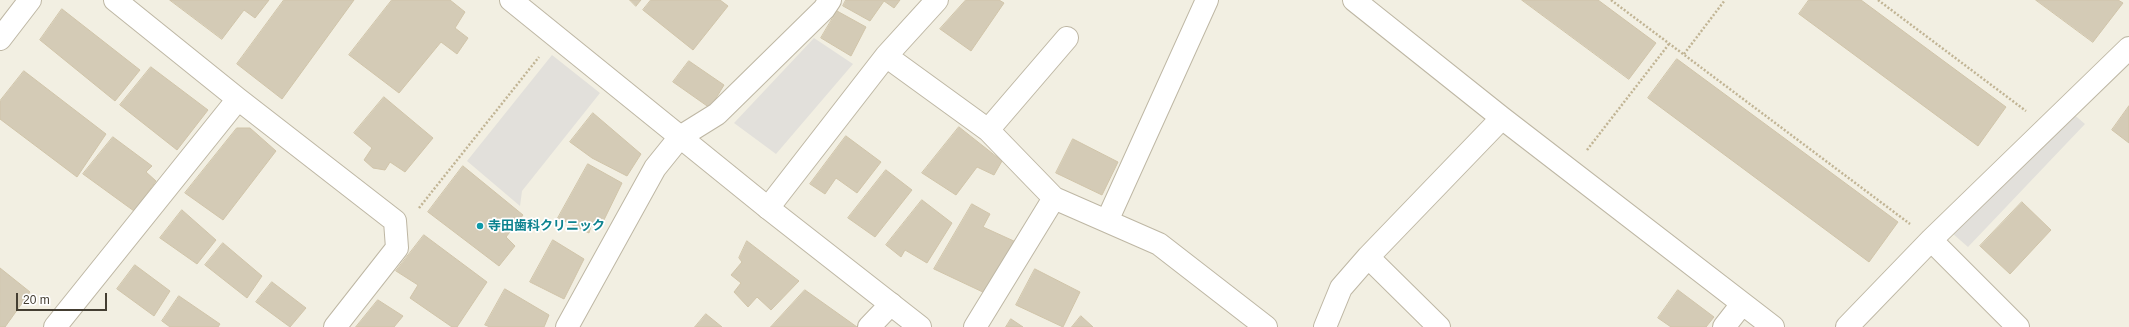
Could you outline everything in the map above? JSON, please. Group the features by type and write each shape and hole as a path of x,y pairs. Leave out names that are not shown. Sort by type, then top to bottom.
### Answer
{"street":[{"path":"0,39 30,0"},
{"path":"115,0 238,99 395,221 397,248 335,327"},
{"path":"511,0 768,208 920,327"},
{"path":"567,327 655,168 680,137 717,114 824,9 830,0"},
{"path":"768,208 886,56 937,0"},
{"path":"1107,221 1206,0"},
{"path":"1354,0 1502,118 1773,327"},
{"path":"988,130 1066,38"},
{"path":"1847,327 1931,240 2129,48"},
{"path":"886,56 988,130 1054,198 1159,244 1266,327"},
{"path":"55,327 238,99"},
{"path":"1325,327 1341,288 1368,257 1502,118"},
{"path":"975,327 1054,198"},
{"path":"1931,240 2018,327"},
{"path":"1368,257 1439,327"},
{"path":"869,327 891,304"},
{"path":"1724,327 1742,304"}],"path":[{"path":"1611,0 1931,240"},
{"path":"1684,54 1725,0"},
{"path":"1878,0 2048,127"},
{"path":"396,236 556,36"},
{"path":"1571,171 1669,44"}],"shaded area":[{"path":"814,38 853,64 776,154 734,123"},
{"path":"552,55 600,93 522,191 520,206 467,161"},
{"path":"2071,112 2085,124 1968,247 1952,233"}],"building":[{"path":"170,0 269,0 255,18 244,10 222,39"},
{"path":"284,0 354,0 282,99 237,64"},
{"path":"392,0 450,0 465,12 455,28 468,38 457,54 441,42 399,93 349,55"},
{"path":"630,0 641,0 636,6"},
{"path":"651,0 720,0 728,6 693,50 643,10"},
{"path":"846,0 900,0 894,8 884,1 870,21 843,6"},
{"path":"966,0 999,0 1004,3 971,51 940,29"},
{"path":"1522,0 1598,0 1656,43 1629,79"},
{"path":"1809,0 1861,0 2006,107 1978,146 1799,14"},
{"path":"2036,0 2118,0 2123,3 2093,42"},
{"path":"62,9 140,70 115,101 40,40"},
{"path":"837,11 866,27 851,56 821,38"},
{"path":"1677,59 1898,222 1869,262 1648,98"},
{"path":"689,61 724,85 710,108 673,82"},
{"path":"151,67 208,110 177,150 120,105"},
{"path":"24,71 106,134 77,177 0,119 0,101"},
{"path":"384,97 433,138 405,172 390,162 385,170 373,168 364,160 372,148 354,133"},
{"path":"2129,106 2129,143 2112,130"},
{"path":"593,113 641,154 627,176 592,158 570,142"},
{"path":"959,127 1002,161 994,175 977,167 956,195 922,173"},
{"path":"237,128 250,128 276,151 223,220 185,193"},
{"path":"846,136 881,162 857,193 836,178 825,194 810,184"},
{"path":"113,137 152,166 146,172 156,181 134,211 83,174"},
{"path":"1073,139 1118,162 1102,195 1056,173"},
{"path":"588,164 622,183 601,226 592,222 589,233 558,218"},
{"name":"寺田歯科クリニック","path":"463,166 523,215 506,237 515,246 499,266 428,212"},
{"path":"886,170 912,190 875,237 848,218"},
{"path":"922,200 952,223 927,263 905,250 901,257 886,245"},
{"path":"2022,202 2051,230 2010,274 1980,246"},
{"path":"972,204 990,214 983,227 1016,242 987,294 934,269"},
{"path":"182,210 216,240 197,264 160,238"},
{"path":"424,235 487,282 457,327 452,327 410,298 418,285 396,271"},
{"path":"553,240 584,259 564,299 530,282"},
{"path":"747,241 799,281 771,310 757,297 748,307 734,292 741,283 731,275 742,262 739,258"},
{"path":"223,243 262,276 247,298 205,265"},
{"path":"135,265 170,291 154,316 117,289"},
{"path":"0,268 30,292 5,327 0,327"},
{"path":"1035,269 1080,292 1063,327 1016,305"},
{"path":"272,282 306,308 290,327 256,302"},
{"path":"505,289 549,315 544,327 490,327 485,325"},
{"path":"805,290 857,327 771,327"},
{"path":"1678,290 1714,317 1706,327 1671,327 1658,318"},
{"path":"179,296 220,324 218,327 170,327 162,321"},
{"path":"378,300 403,316 394,327 356,327"},
{"path":"706,314 722,327 695,327"},
{"path":"1081,316 1093,327 1072,327"},
{"path":"1011,319 1023,327 1006,327"}],"place":[{"name":"寺田歯科クリニック","path":"480,226"}]}
